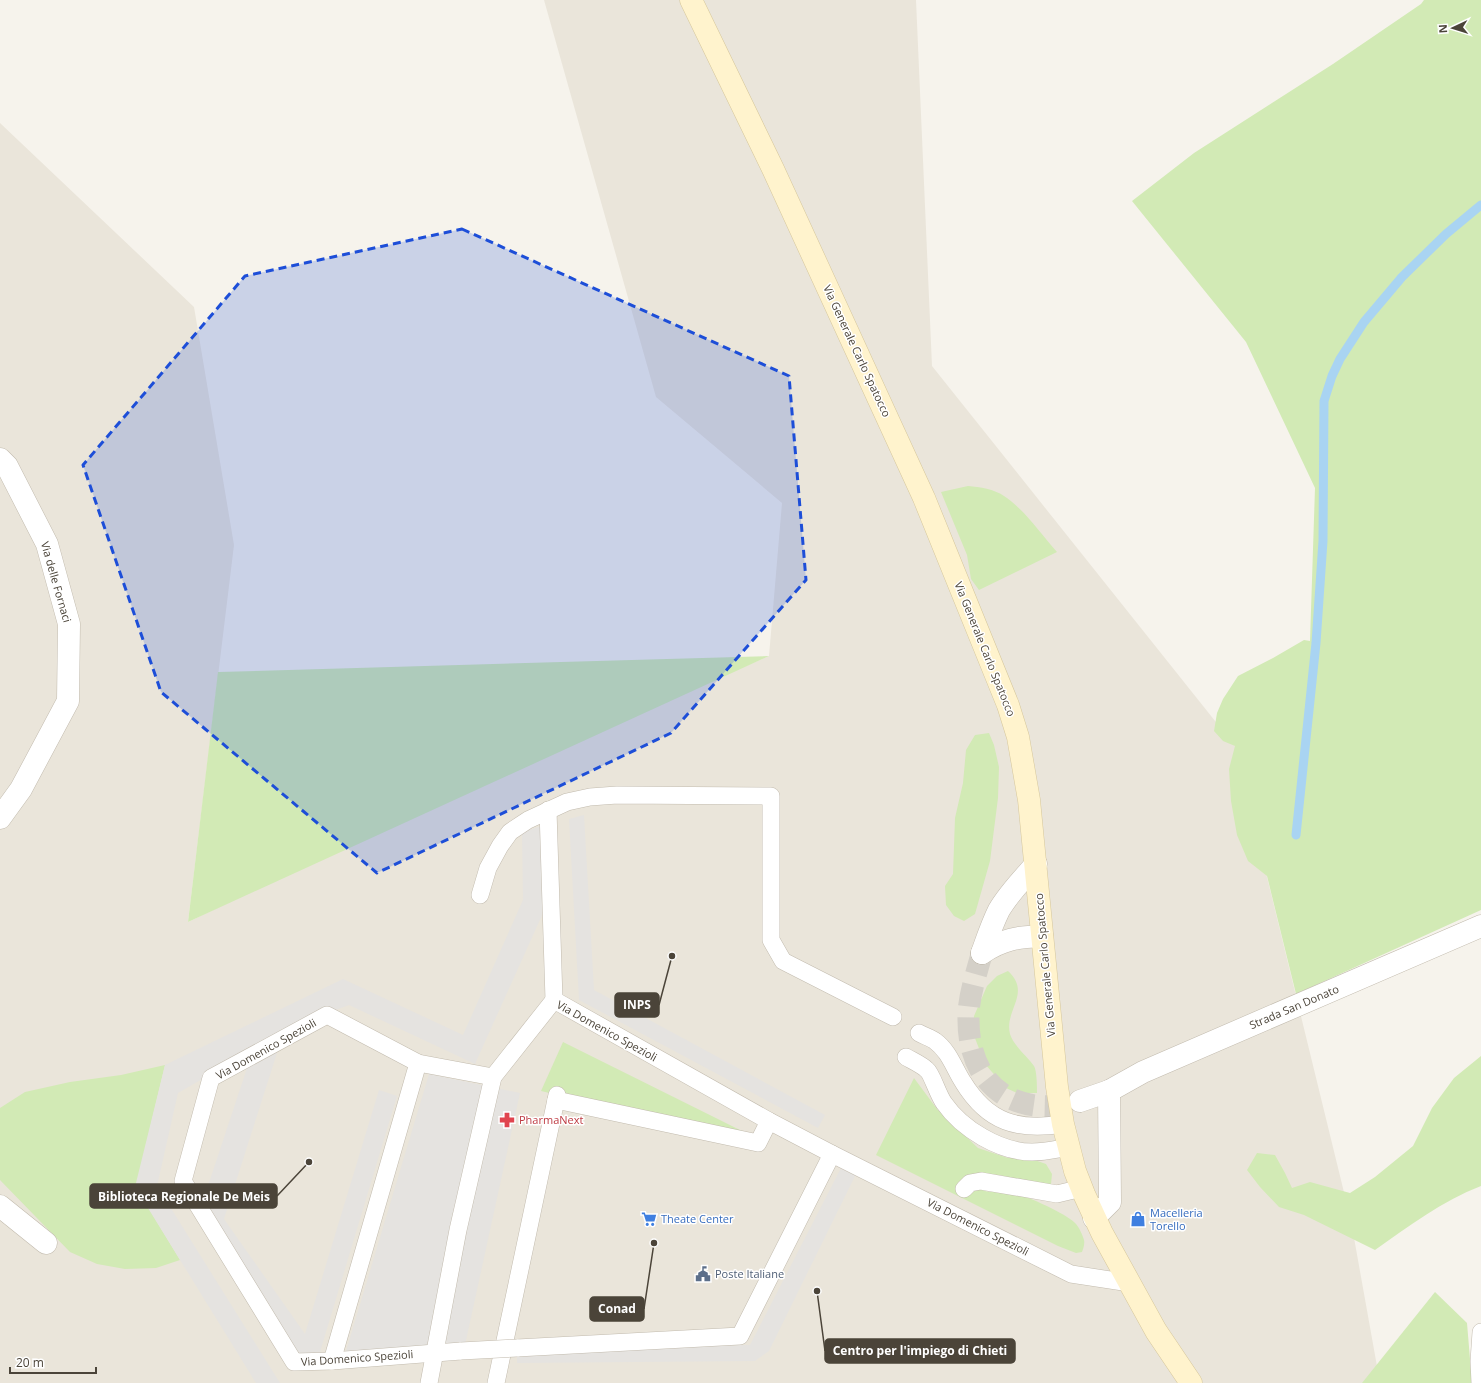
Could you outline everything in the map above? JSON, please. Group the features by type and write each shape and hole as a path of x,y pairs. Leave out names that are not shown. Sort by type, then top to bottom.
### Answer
{"main road":[{"name":"Via Generale Carlo Spatocco","path":"691,0 773,169 919,488 1008,705 1018,737 1025,769 1036,864 1052,1049 1063,1124 1075,1171 1094,1218 1156,1331 1191,1383"},
{"name":"Via Generale Carlo Spatocco","path":"1156,1331 1171,1383"}],"street":[{"name":"Via delle Fornaci","path":"0,459 6,466 47,544 69,624 68,701 21,789 0,818"},
{"path":"1036,864 1010,894 999,911 982,953 999,943 1010,939 1042,936"},
{"name":"Strada San Donato","path":"1080,1101 1109,1091 1143,1072 1481,926"},
{"path":"1094,1218 1110,1202 1109,1091"},
{"path":"0,1206 46,1243"}],"lane":[{"path":"480,895 488,868 500,846 510,832 528,820 567,802 590,797 617,795 771,796 771,940 783,961 893,1017"},
{"path":"548,810 554,1000"},
{"name":"Via Domenico Spezioli","path":"832,1154 740,1336 434,1353 332,1361 294,1362 183,1181 211,1078 328,1015 418,1063 493,1077 554,1000 769,1121 1071,1274 1130,1283"},
{"path":"919,1033 935,1040 945,1050 963,1083 972,1095 991,1113 1007,1122 1024,1127 1043,1127 1063,1124"},
{"path":"906,1057 928,1070 937,1092 949,1110 969,1127 995,1144 1007,1148 1031,1152 1069,1147"},
{"path":"332,1361 418,1063"},
{"path":"429,1383 458,1230 493,1077"},
{"path":"496,1383 557,1097 758,1143 769,1121"},
{"path":"964,1189 970,1183 981,1181 1057,1194 1082,1188"},
{"path":"1480,1383 1479,1361 1481,1332"}],"highlighted area":[{"path":"462,229 789,376 806,580 671,733 377,873 161,692 83,465 245,276"}],"shaded area":[{"path":"544,0 916,0 932,366 1235,746 1351,1221 1380,1383 0,1383 0,123 194,307 234,545 188,922 555,747 769,656 782,503 656,397"},
{"path":"584,815 594,990 825,1115 818,1128 579,1000 569,819"},
{"path":"542,826 543,913 475,1064 349,1005 295,1025 254,1050 277,1053 224,1219 305,1334 379,1090 397,1096 317,1362 296,1351 200,1210 253,1050 178,1093 157,1186 280,1383 256,1383 135,1187 165,1065 343,979 463,1035 523,900 522,832"},
{"path":"429,1074 520,1093 465,1345 346,1351"},
{"path":"841,1168 856,1174 769,1351 755,1361 517,1363 517,1349 750,1345"}],"green space":[{"path":"1424,0 1481,0 1481,910 1296,994 1267,876 1248,861 1237,835 1231,801 1229,769 1235,746 1223,741 1214,731 1217,713 1223,699 1238,676 1304,640 1310,641 1315,488 1246,342 1132,201 1194,153 1333,64 1421,4"},
{"path":"968,486 991,490 1004,496 1026,515 1057,552 979,590 971,579 967,555 941,492"},
{"path":"769,656 188,922 218,672"},
{"path":"989,733 994,745 999,767 998,798 990,861 975,914 964,921 954,916 946,905 945,886 953,874 955,818 963,783 966,750 975,735"},
{"path":"1008,971 1015,979 1018,987 1018,994 1009,1025 1010,1034 1017,1047 1035,1068 1037,1093 1017,1093 1006,1088 985,1064 973,1033 974,1016 987,986 997,976"},
{"path":"563,1042 746,1133 591,1103 541,1091"},
{"path":"1481,1056 1481,1186 1439,1207 1413,1223 1375,1250 1304,1215 1279,1207 1260,1187 1247,1170 1257,1153 1275,1155 1292,1188 1310,1182 1350,1193 1375,1177 1413,1146 1432,1108 1454,1078"},
{"path":"165,1065 136,1187 180,1260 156,1268 125,1269 97,1264 70,1252 0,1180 0,1108 25,1092 70,1082 121,1075"},
{"path":"914,1078 937,1109 978,1148 1008,1158 1026,1157 1046,1164 1052,1174 1051,1184 1033,1185 1004,1176 983,1173 977,1179 978,1187 989,1192 1004,1190 1019,1194 1042,1204 1071,1220 1076,1224 1081,1232 1084,1242 1082,1252 1076,1253 1058,1246 876,1155"},
{"path":"1435,1292 1467,1323 1472,1383 1362,1383"}],"waterway":[{"path":"1296,835 1316,643 1323,541 1324,401 1332,376 1340,359 1364,322 1402,277 1446,234 1481,205"}],"tunnel":[{"path":"982,953 974,980 969,1007 969,1032 974,1055 982,1073 995,1088 1011,1099 1031,1105 1054,1106 1079,1102"}],"place":[{"name":"INPS","path":"672,956"},
{"name":"PharmaNext","path":"507,1120"},
{"name":"Biblioteca Regionale De Meis","path":"309,1162"},
{"name":"Theate Center","path":"649,1219"},
{"name":"Macelleria Torello","path":"1138,1219"},
{"name":"Conad","path":"654,1243"},
{"name":"Poste Italiane","path":"703,1274"},
{"name":"Centro per l'impiego di Chieti","path":"817,1291"}]}
